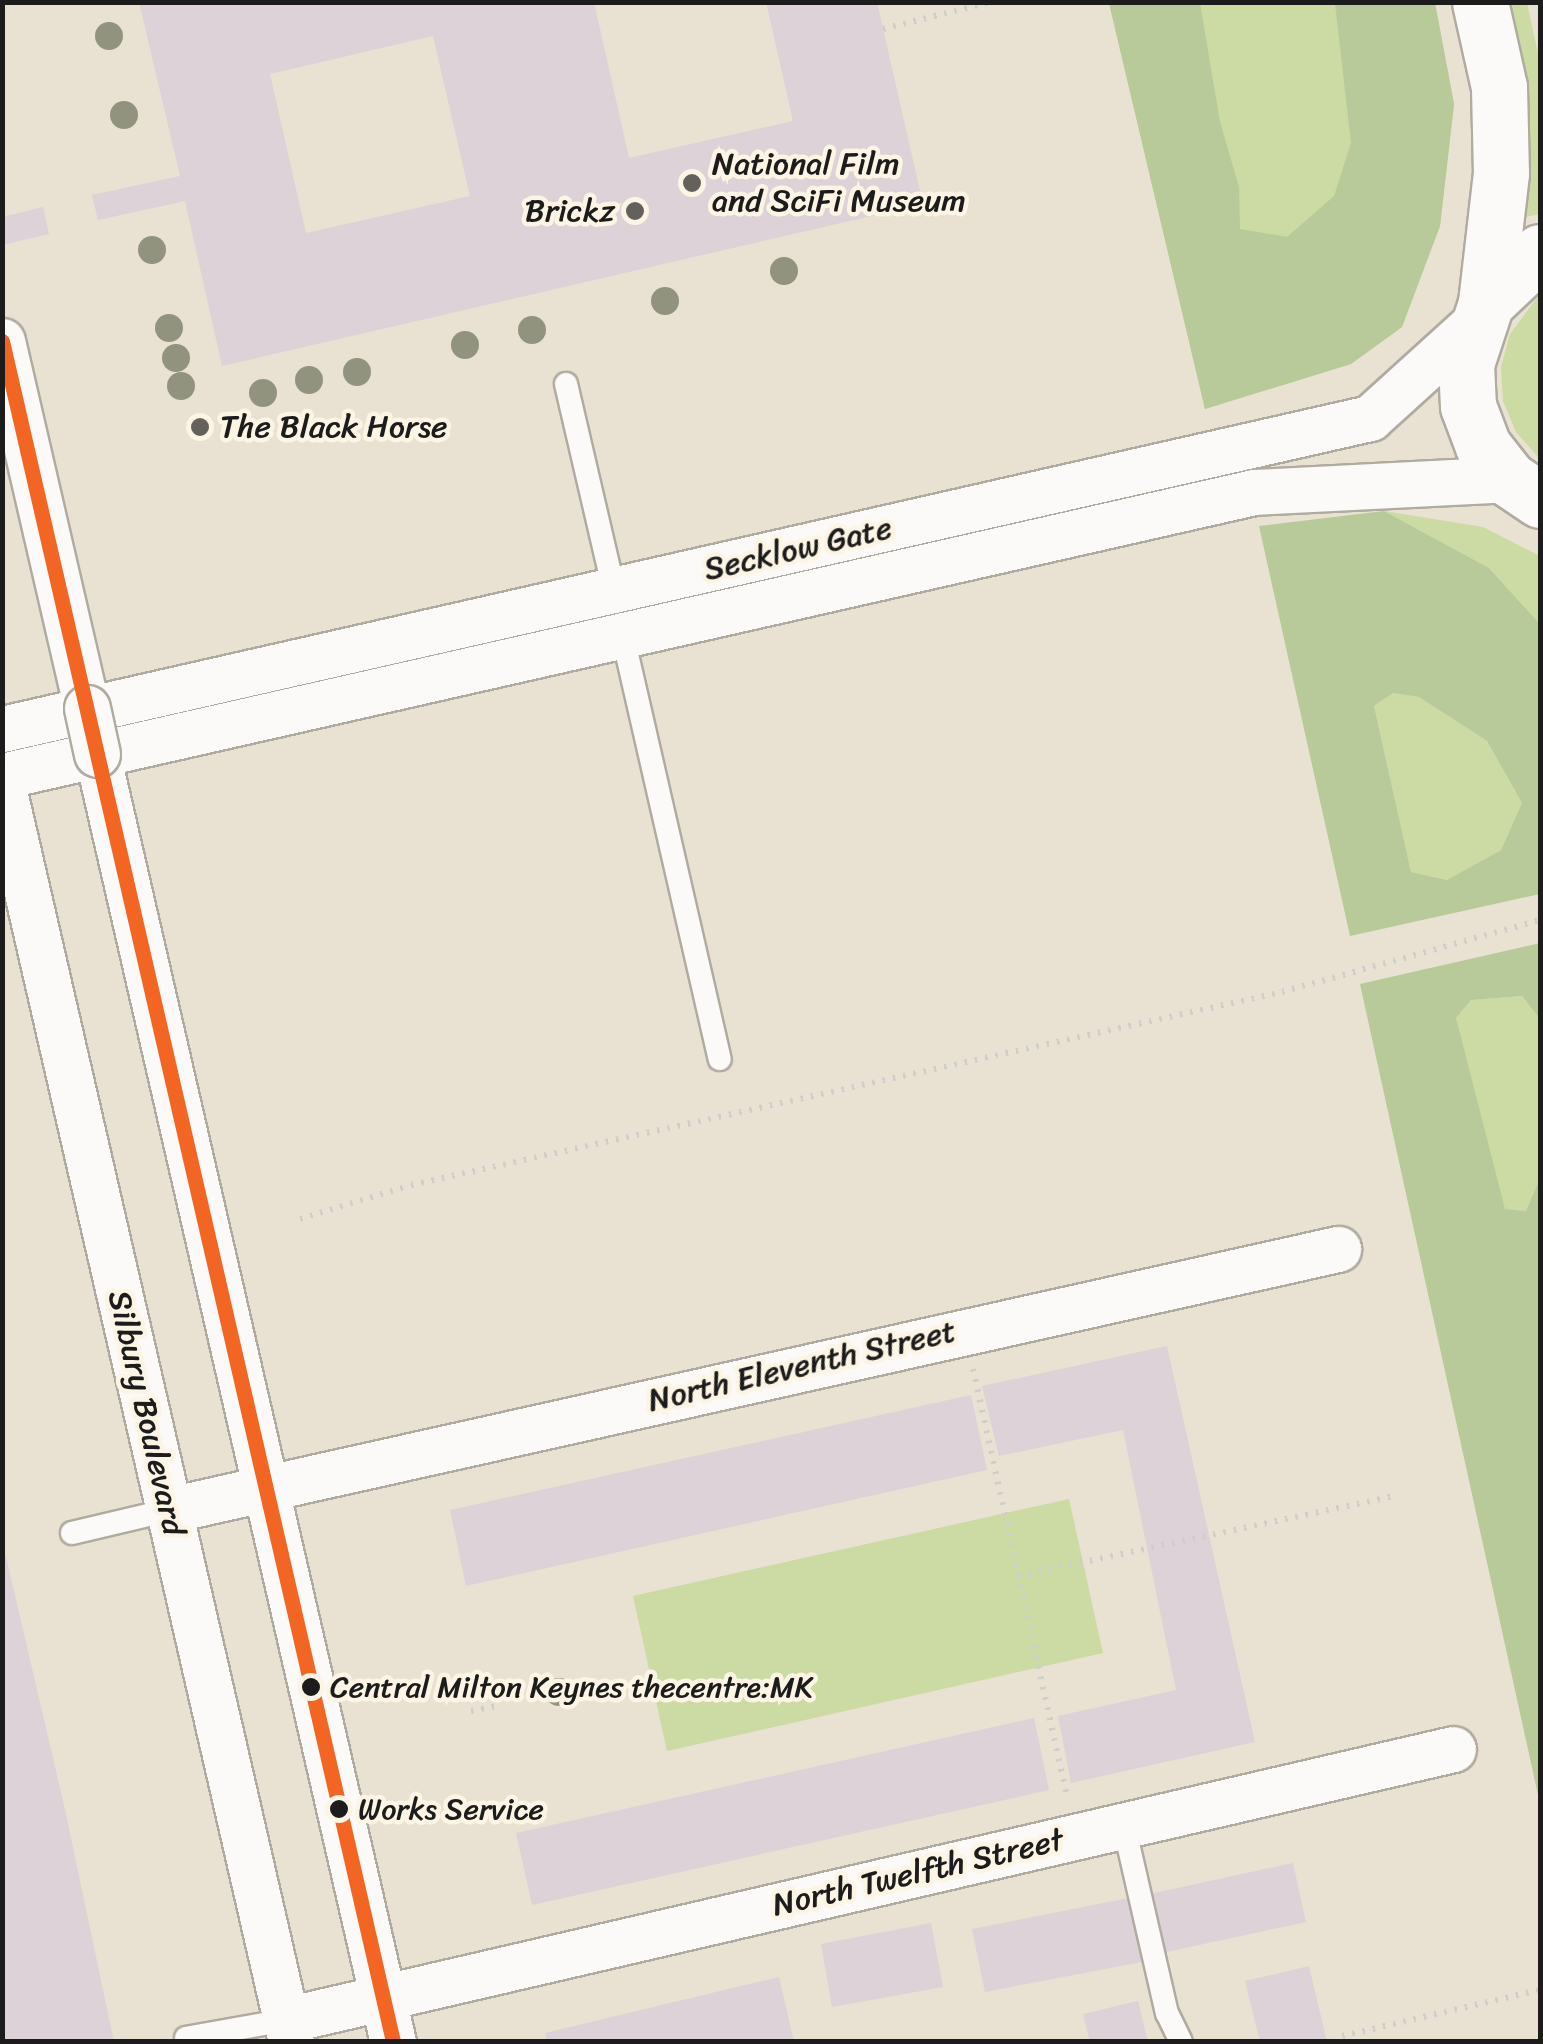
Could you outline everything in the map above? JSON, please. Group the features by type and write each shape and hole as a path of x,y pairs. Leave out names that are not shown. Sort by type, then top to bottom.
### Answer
{"main road":[{"path":"1480,2 1499,87 1501,174 1481,313 1466,364 1468,406 1483,446 1530,496"},
{"path":"1481,313 1540,252"}],"street":[{"name":"Secklow Gate","path":"2,729 1370,418 1481,313"},
{"path":"2,341 393,2042"},
{"name":"Secklow Gate","path":"2,780 98,754 1254,492 1530,496"},
{"name":"Silbury Boulevard","path":"2,780 288,2031"},
{"name":"North Eleventh Street","path":"168,1510 1338,1248"},
{"name":"North Twelfth Street","path":"288,2031 383,1998 1452,1749"}],"lane":[{"path":"566,384 614,591"},
{"path":"623,637 720,1060"},
{"path":"72,1533 168,1510"},
{"path":"1124,1826 1167,2013 1180,2042"},
{"path":"186,2038 288,2031"}],"path":[{"path":"883,28 990,2"},
{"path":"300,1219 376,1193 1282,992 1540,920"},
{"path":"964,1329 1076,1837"},
{"path":"1018,1576 1394,1496"},
{"path":"471,1711 497,1706"},
{"path":"1342,2036 1540,1990"}],"green space":[{"path":"1109,3 1435,3 1454,104 1440,226 1402,327 1351,364 1205,409"},
{"path":"1109,3 1200,3 1220,122 1239,187 1240,229 1287,237 1334,196 1351,143 1335,3 1435,3 1454,104 1440,226 1402,327 1351,364 1205,409"},
{"path":"1503,3 1527,3 1540,62 1540,214 1525,217 1526,134"},
{"path":"1540,294 1540,459 1516,432 1503,401 1501,367 1510,334"},
{"path":"1384,511 1483,527 1540,556 1540,624 1489,568"},
{"path":"1384,511 1489,568 1540,624 1540,894 1350,936 1259,526","holes":["1393,693 1419,697 1487,741 1522,803 1501,850 1447,880 1411,872 1374,706"]},
{"path":"1393,693 1419,697 1487,741 1522,803 1501,850 1447,880 1411,872 1374,706"},
{"path":"1540,943 1540,1019 1522,996 1471,1000 1456,1018 1505,1209 1526,1211 1540,1178 1540,1804 1360,984"},
{"path":"1522,996 1540,1019 1540,1178 1526,1211 1505,1209 1489,1166 1456,1018 1471,1000"},
{"path":"1069,1499 1103,1653 667,1751 633,1596"}],"building":[{"name":"National Film and SciFi Museum","path":"139,2 594,2 629,158 793,121 766,2 877,2 923,204 222,366 185,201 98,220 92,195 180,176","holes":["433,36 470,196 306,233 270,74"]},
{"path":"43,207 49,234 2,245 2,217"},
{"path":"1167,1346 1255,1742 1071,1783 1058,1716 1176,1690 1123,1430 999,1456 982,1386"},
{"path":"971,1395 987,1470 466,1586 450,1510"},
{"path":"2,1540 64,1805 114,2042 2,2042"},
{"path":"1034,1718 1049,1790 532,1905 516,1833"},
{"path":"1293,1863 1306,1922 1157,1954 1145,1895"},
{"path":"1129,1898 1142,1962 985,1992 972,1929"},
{"path":"931,1923 943,1987 832,2007 821,1944"},
{"path":"1309,1966 1327,2042 1260,2042 1245,1981"},
{"path":"779,1977 794,2042 547,2042 545,2033"},
{"path":"1138,2001 1148,2042 1090,2042 1083,2014"}],"transit line":[{"path":"2,341 393,2042"}],"place":[{"name":"National Film and SciFi Museum","path":"692,183"},
{"name":"Brickz","path":"635,211"},
{"name":"The Black Horse","path":"200,427"},
{"name":"Central Milton Keynes thecentre:MK","path":"311,1687"},
{"name":"Works Service","path":"339,1809"}]}
